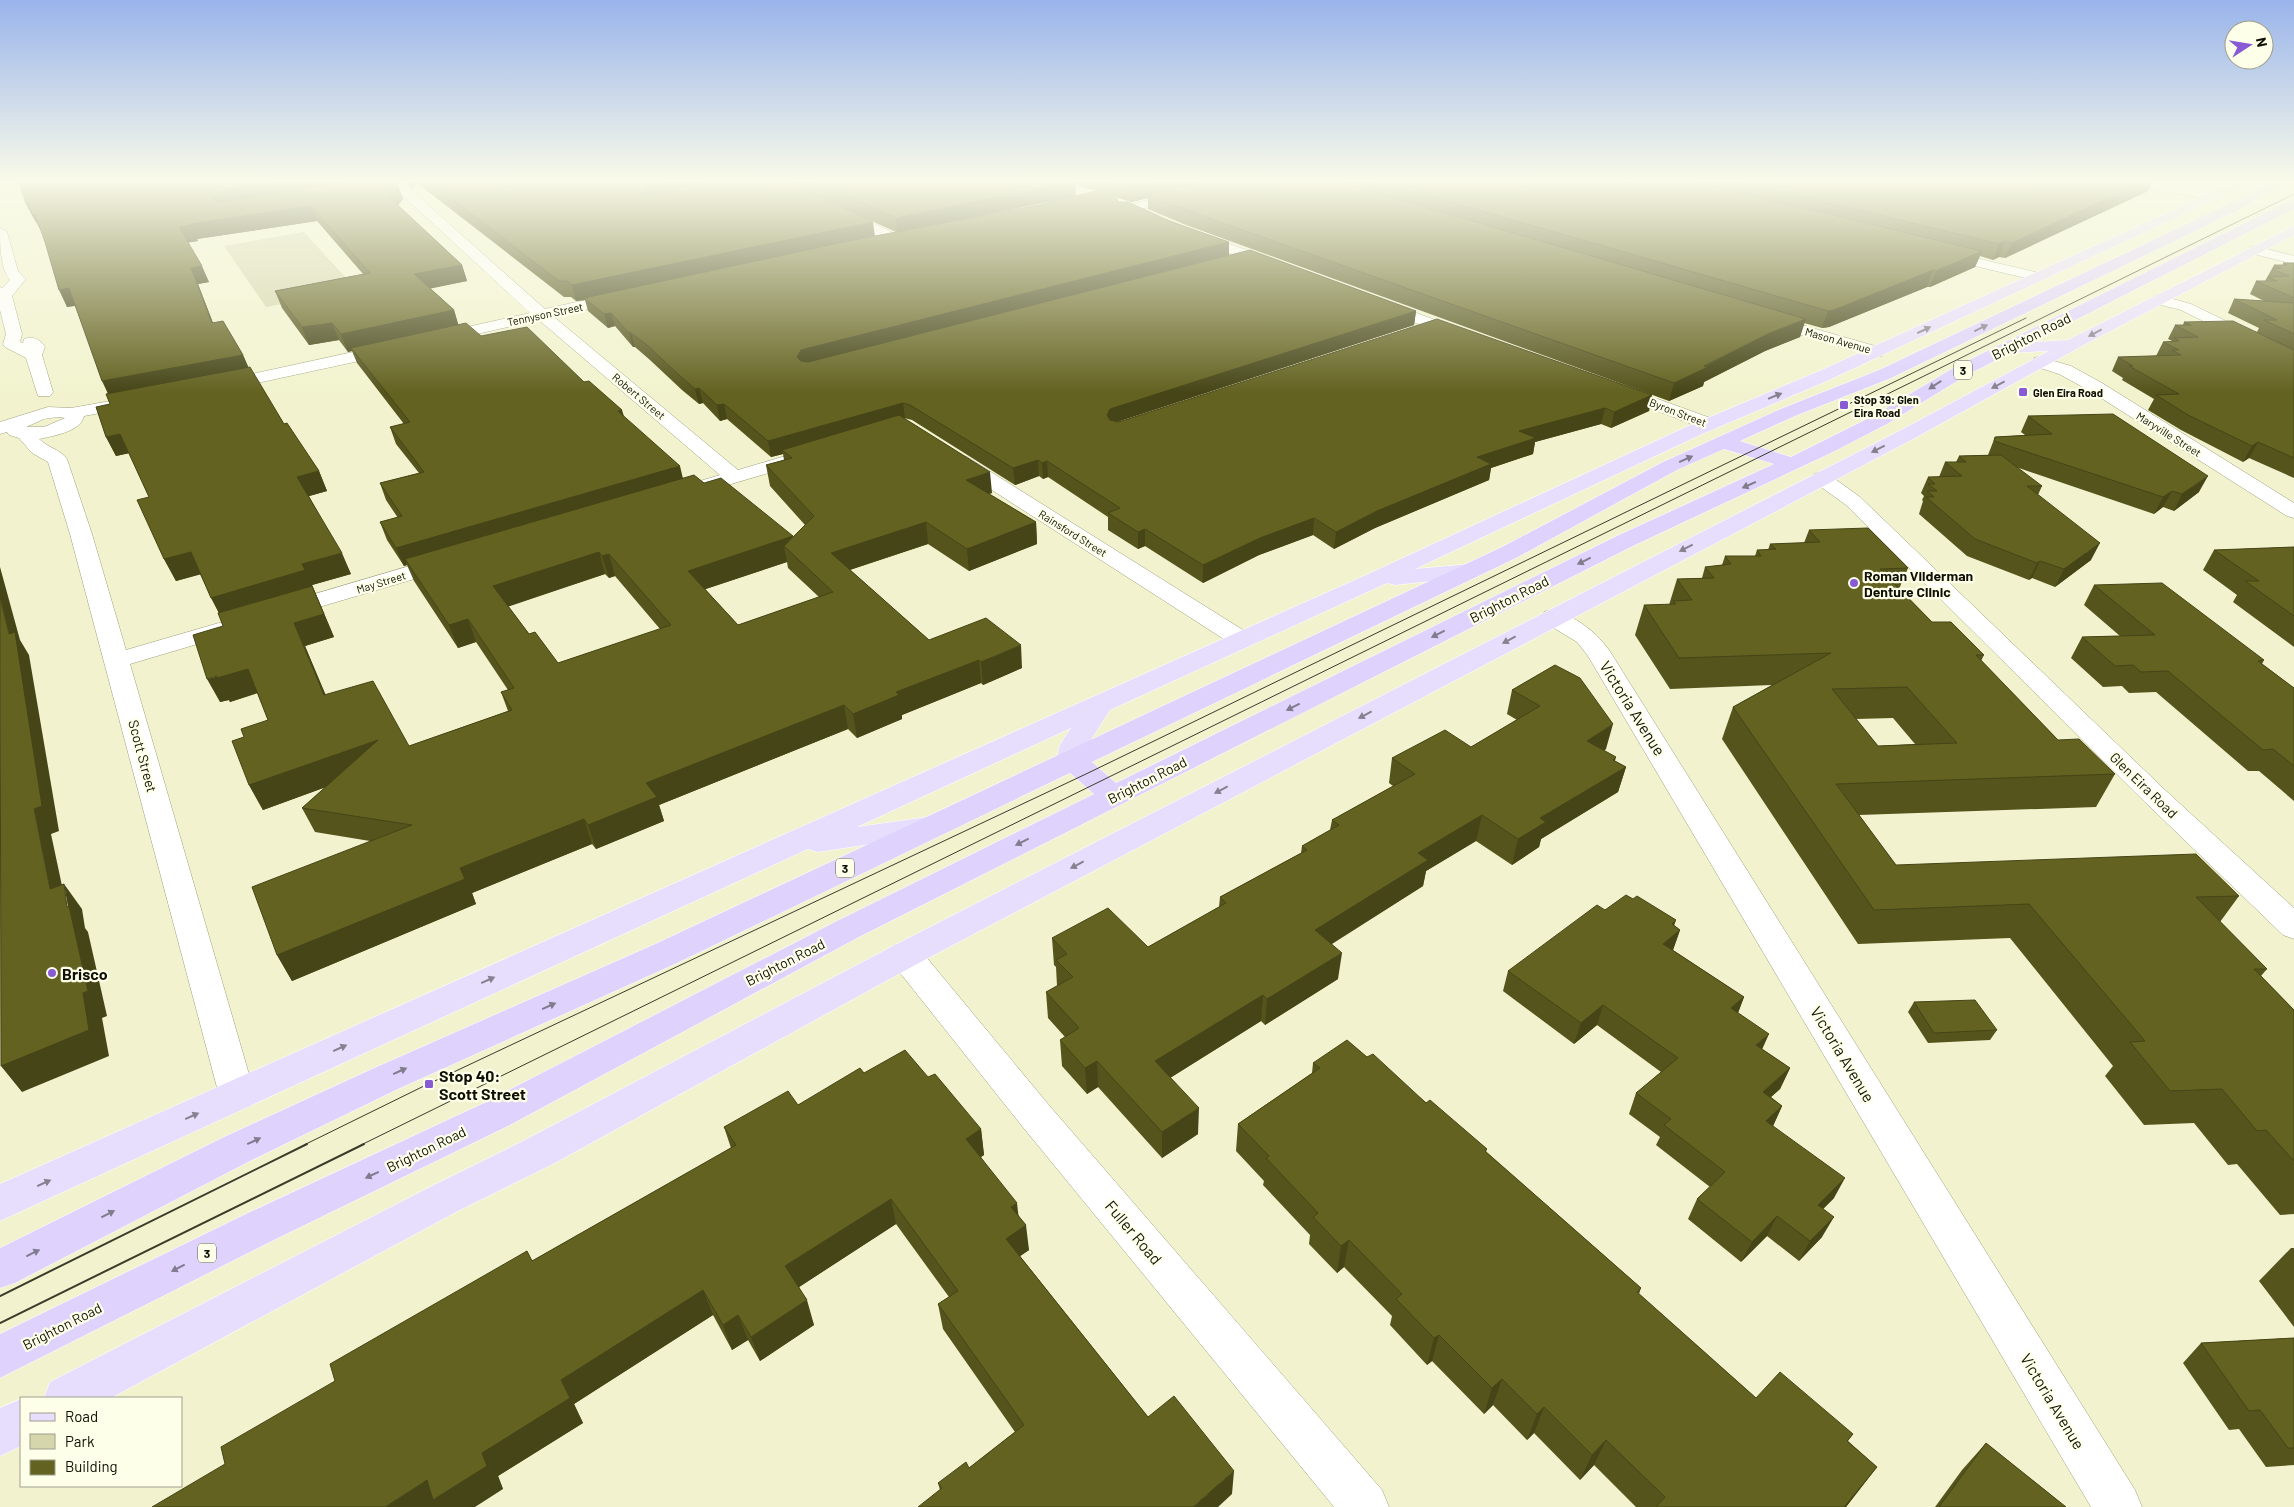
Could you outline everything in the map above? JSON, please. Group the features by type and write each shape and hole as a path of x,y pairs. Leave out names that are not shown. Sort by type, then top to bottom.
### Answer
{"highway":[{"name":"Brighton Road","path":"0,1269 237,1149 376,1083 665,954 1542,536 1650,476 1789,412 1885,374 2140,252"},
{"name":"Brighton Road","path":"0,1357 264,1225 497,1114 846,930 1627,540 1793,464 1862,430 1942,381 2151,276 2190,252"},
{"path":"2099,272 2151,276"},
{"path":"2063,289 2104,300"},
{"name":"Glen Eira Road","path":"1730,439 1793,464"},
{"path":"1072,760 1114,797"}],"main road":[{"path":"0,1203 1100,705 1701,428 1876,352 2095,252"},
{"name":"Brighton Road","path":"68,1397 444,1198 539,1152 905,955 2250,252"},
{"path":"2091,254 2091,260 2099,272"},
{"path":"2104,300 2121,320"},
{"path":"2007,348 2074,344"},
{"name":"Byron Street","path":"1701,428 1730,439"},
{"name":"Glen Eira Road","path":"1793,464 1821,478"},
{"path":"1374,580 1470,570"},
{"path":"1072,760 1071,749 1100,705"},
{"path":"787,846 935,826"},
{"path":"0,1433 20,1423"}],"street":[{"path":"5,252 11,273 18,280 1,290 14,334 12,344 34,355 44,392 63,405 66,419 64,436 57,459 36,449 23,427"},
{"name":"Robert Street","path":"470,252 542,315 735,476"},
{"path":"1240,252 1293,272"},
{"path":"1936,252 2038,277"},
{"path":"2264,252 2294,260"},
{"path":"1222,263 1250,256"},
{"name":"Tennyson Street","path":"424,341 640,294"},
{"path":"1363,298 1478,341"},
{"path":"2158,300 2186,308 2294,361"},
{"name":"Mason Avenue","path":"1755,316 1876,352"},
{"path":"1408,334 1436,325"},
{"path":"208,389 406,346"},
{"name":"Maryville Street","path":"2040,362 2065,370 2096,387 2294,512"},
{"name":"Byron Street","path":"1601,389 1701,428"},
{"path":"23,427 44,392"},
{"path":"0,437 46,414 66,419 154,400"},
{"path":"0,428 23,427"},
{"path":"669,496 820,451"},
{"name":"Rainsford Street","path":"946,453 1242,640"},
{"name":"Scott Street","path":"57,459 81,534 117,660 237,1095"},
{"name":"Glen Eira Road","path":"1821,478 1852,501 2155,796 2294,927"},
{"name":"May Street","path":"117,660 471,555"},
{"name":"Victoria Avenue","path":"1552,618 1586,636 1599,652 2118,1507"},
{"name":"Fuller Road","path":"905,955 1035,1115 1365,1507"}],"green space":[{"path":"228,252 323,252 357,290 266,307"}],"building":[{"path":"48,252 194,252 202,266 191,268 212,323 223,321 243,355 102,381 69,288 59,290"},
{"path":"352,252 448,252 462,265 414,274 454,310 341,334 332,323 302,327 275,291 370,273"},
{"path":"522,252 728,252 572,285 567,281 559,281"},
{"path":"796,252 1188,252 801,350 797,357 801,361 808,362 1241,252 1256,252 1416,311 1110,409 1107,415 1110,420 1118,422 1125,420 1437,319 1652,395 1614,412 1605,408 1519,431 1536,438 1477,457 1491,464 1377,511 1336,532 1314,518 1260,538 1203,565 1145,529 1138,532 1108,513 1120,508 1047,461 1042,463 1038,460 1013,468 910,405 903,403 768,441 724,404 717,405 699,388 695,389 647,345 629,333 611,313 604,314 584,298"},
{"path":"1305,252 1579,252 1806,319 1770,333 1704,366 1708,367 1674,383"},
{"path":"1625,252 1979,252 1936,271 1933,270 1828,311"},
{"path":"2283,263 2294,263 2294,298 2256,281 2277,281 2268,277 2289,276 2272,269 2281,268 2274,265 2287,265"},
{"path":"2234,299 2294,303 2294,334 2264,320 2277,320"},
{"path":"2233,321 2294,350 2294,458 2258,442 2252,446 2188,415 2156,395 2179,394 2129,366 2133,366 2118,357 2181,355 2172,350 2179,350 2163,342 2179,341 2174,338 2198,337 2175,325 2191,325 2184,322"},
{"path":"466,323 481,336 527,327 584,382 589,381 622,410 618,411 680,466 396,548 380,522 402,516 380,483 424,472 390,427 410,422 351,348"},
{"path":"250,367 284,424 287,423 319,471 297,477 342,553 302,564 305,570 211,598 191,552 164,559 137,500 149,497 120,434 106,437 96,407 110,404 106,394"},
{"path":"2113,414 2208,476 2182,494 2172,491 2163,497 1994,441 1995,437 2052,434 2028,416"},
{"path":"899,415 990,472 966,480 1036,522 967,549 926,522 831,553 929,640 986,618 1021,645 981,662 979,660 896,692 899,695 853,714 844,705 646,783 657,797 588,825 584,819 460,868 465,879 277,955 252,887 412,825 302,808 378,740 249,785 232,741 244,737 241,729 268,720 248,669 207,679 193,635 223,626 218,613 312,586 324,614 294,623 324,695 373,681 409,746 512,710 501,692 514,688 468,619 449,625 405,559 694,475 704,483 721,478 793,536 688,571 738,625 833,592 784,546 814,516 766,465 792,458 782,450","holes":["599,552 602,556 609,554 671,625 558,663 535,632 529,634 493,586"]},
{"path":"2001,455 2042,486 2027,486 2100,543 2064,569 2040,561 2037,563 1975,539 1926,497 1934,497 1927,491 1937,491 1928,484 1935,484 1928,477 1962,476 1945,462 1966,462 1959,456"},
{"path":"1868,528 1908,568 1880,569 1932,622 1951,622 1984,655 1976,655 2058,740 2079,739 2115,774 1836,784 1896,865 2196,854 2239,896 2196,897 2267,969 2254,969 2294,1010 2294,1161 2266,1130 2257,1131 2222,1089 2170,1091 2130,1042 2145,1041 2029,904 1874,910 1733,707 1831,653 1679,658 1644,605 1676,604 1673,601 1692,600 1677,579 1714,578 1705,567 1731,564 1725,556 1761,556 1757,550 1776,549 1770,544 1820,542 1809,530","holes":["1907,687 1957,743 1878,746 1832,689"]},
{"path":"2294,547 2294,616 2245,581 2259,581 2214,550"},
{"path":"2162,583 2264,660 2258,661 2294,688 2294,766 2273,749 2263,750 2168,671 2141,672 2133,665 2115,666 2082,637 2155,635 2094,585"},
{"path":"0,597 9,634 15,632 42,806 34,809 50,889 64,884 67,907 69,906 88,991 83,993 89,1030 1,1066"},
{"path":"1555,665 1580,678 1613,724 1587,741 1616,757 1613,760 1626,767 1540,818 1546,822 1518,839 1482,815 1418,853 1428,860 1315,930 1342,953 1267,999 1263,995 1155,1061 1199,1108 1162,1132 1097,1061 1085,1068 1060,1040 1079,1028 1046,992 1073,977 1056,960 1067,954 1052,938 1108,908 1148,947 1226,903 1220,897 1307,850 1302,846 1339,825 1332,820 1415,774 1392,758 1445,730 1471,747 1540,706 1512,690"},
{"path":"1626,895 1633,899 1637,896 1676,920 1672,924 1680,930 1663,944 1744,997 1731,1008 1769,1034 1756,1045 1790,1068 1763,1092 1782,1106 1766,1121 1845,1178 1818,1205 1834,1217 1810,1241 1777,1216 1752,1242 1697,1199 1725,1172 1664,1125 1671,1119 1636,1093 1678,1058 1603,1005 1581,1023 1508,971 1597,905 1605,910"},
{"path":"1975,1000 1997,1030 1934,1033 1914,1002"},
{"path":"1347,1040 1367,1057 1373,1054 1426,1103 1430,1100 1487,1149 1485,1151 1641,1288 1637,1292 1756,1398 1780,1372 1853,1434 1847,1441 1877,1467 1844,1507 1656,1507 1665,1497 1606,1440 1592,1455 1544,1407 1537,1414 1502,1379 1492,1388 1439,1335 1434,1338 1396,1299 1402,1294 1349,1240 1341,1246 1313,1217 1318,1213 1266,1158 1269,1156 1238,1124 1320,1068 1313,1063"},
{"path":"905,1050 928,1077 935,1074 981,1129 966,1139 1017,1203 1011,1207 1026,1225 1006,1239 1148,1417 1174,1396 1234,1471 1193,1507 918,1507 942,1488 938,1483 966,1462 969,1468 1024,1425 938,1304 958,1291 891,1199 785,1266 807,1300 751,1337 738,1315 723,1325 703,1290 561,1380 570,1398 482,1453 487,1466 433,1500 427,1480 385,1507 152,1507 225,1464 221,1447 335,1381 330,1364 527,1251 532,1261 736,1145 724,1127 788,1091 798,1105 860,1068 864,1073"},
{"path":"2294,1338 2294,1448 2288,1448 2260,1410 2249,1411 2201,1343"},
{"path":"1986,1443 2066,1507 1939,1507"}],"tram line":[{"path":"361,1145 2175,252"},
{"path":"304,1145 424,1086 1086,774 2026,318"},
{"path":"0,1296 307,1144"},
{"path":"0,1323 364,1144"}],"place":[{"name":"Glen Eira Road","path":"2023,392"},
{"name":"Stop 39: Glen Eira Road","path":"1844,405"},
{"name":"Roman Vilderman Denture Clinic","path":"1854,583"},
{"name":"Brisco","path":"52,973"},
{"name":"Stop 40: Scott Street","path":"429,1084"}]}
